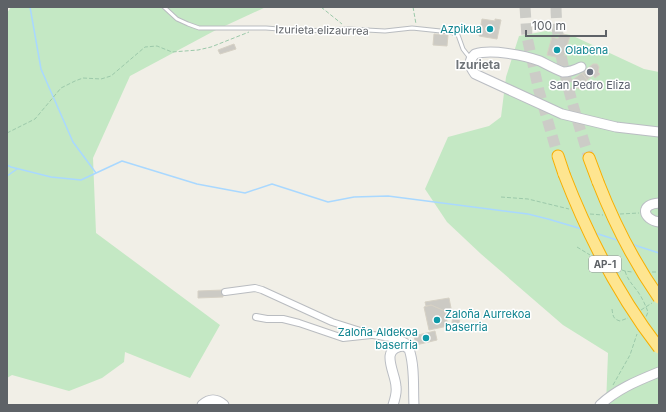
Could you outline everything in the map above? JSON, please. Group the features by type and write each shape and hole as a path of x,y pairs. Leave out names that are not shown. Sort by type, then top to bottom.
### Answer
{"highway":[{"name":"AP-1","path":"558,156 577,208 592,241 613,279 645,330 659,348"},
{"name":"AP-1","path":"589,158 608,207 629,249 659,298"}],"street":[{"path":"581,67 575,71 563,72 529,58 497,52 480,52 470,58 470,66 475,74 558,112 616,127 659,132"},
{"path":"659,203 648,205 645,213 647,217 659,222"},
{"path":"225,292 255,288 332,322 373,335 406,342 410,351 412,364 414,405"},
{"path":"256,317 283,319 343,338 350,339 373,335"},
{"path":"393,405 396,387 390,357 392,351 396,347 407,346"},
{"path":"600,405 610,396 634,382 659,372"},
{"path":"202,405 214,399 220,401 224,405"}],"lane":[{"name":"Izurieta elizaurrea","path":"164,7 177,20 193,26 231,29 348,29 385,31 416,28 457,34 463,49 470,58"}],"path":[{"path":"321,7 348,29"},
{"path":"413,7 416,16 416,28"},
{"path":"7,133 36,119 61,88 83,78 101,79 111,76 145,47 157,46 172,52 198,50 242,36 250,32 252,28"},
{"path":"577,247 591,255"},
{"path":"611,265 625,272 636,272"},
{"path":"625,272 648,312 646,320"},
{"path":"650,272 659,272"},
{"path":"610,396 611,389 630,355 638,332"}],"green space":[{"path":"11,7 266,7 214,31 130,76 93,158 96,233 220,325 190,378 125,352 124,362 102,378 69,391 12,375 7,378 7,13"},
{"path":"546,31 571,35 644,69 659,72 659,405 606,405 608,353 563,325 481,254 447,222 425,189 448,137 489,126 501,117 506,77 519,36"}],"building":[{"name":"Azpikua","path":"482,19 495,21 495,19 501,20 497,39 479,36"},
{"name":"Olabena","path":"560,33 570,36 563,59 547,55 552,37 558,39"},
{"path":"434,34 448,35 447,46 433,45"},
{"path":"234,44 236,49 220,54 218,50"},
{"name":"San Pedro Eliza","path":"593,64 597,64 599,67 598,72 600,74 595,78 593,75 587,80 582,73"},
{"path":"582,73 587,80 586,84 578,89 571,81"},
{"path":"223,290 223,297 198,298 198,291"},
{"path":"449,298 452,313 446,314 445,311 431,305 426,306 425,302"},
{"name":"Zaloña Aurrekoa baserria","path":"431,305 445,311 448,326 429,330 424,307"},
{"path":"453,313 461,313 459,324 452,323"},
{"name":"Zaloña Aldekoa baserria","path":"435,331 437,340 416,345 414,336"}],"waterway":[{"path":"30,7 41,69 73,142 96,173"},
{"path":"7,165 51,177 81,180 122,161 197,184 245,193 272,184 328,202 354,197 388,196 528,214 582,229"},
{"path":"7,176 17,169"},
{"path":"595,233 620,241"},
{"path":"631,244 659,253"}],"tunnel":[{"path":"525,7 527,37 539,91 558,156"},
{"path":"556,7 559,46 567,84 589,158"}],"place":[{"name":"Azpikua","path":"490,29"},
{"name":"Olabena","path":"557,50"},
{"name":"San Pedro Eliza","path":"590,72"},
{"name":"Zaloña Aurrekoa baserria","path":"437,320"},
{"name":"Zaloña Aldekoa baserria","path":"426,338"}],"district":[{"name":"Izurieta","path":"478,64"}]}
